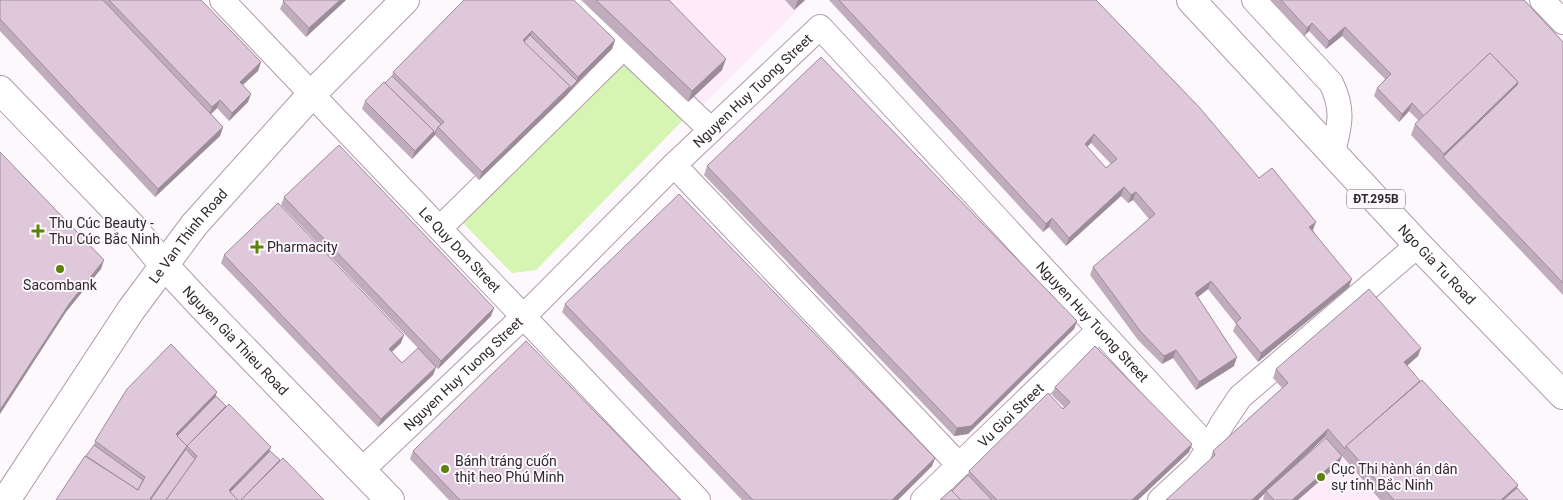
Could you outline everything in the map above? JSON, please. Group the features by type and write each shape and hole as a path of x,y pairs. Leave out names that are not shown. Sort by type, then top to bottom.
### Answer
{"street":[{"name":"Le Quy Don Street","path":"222,0 698,500"},
{"name":"Le Van Thinh Road","path":"6,500 131,310 194,225 311,94 405,0"},
{"path":"574,0 711,130"},
{"name":"Ngo Gia Tu Road","path":"1191,0 1418,245 1563,395"},
{"path":"1254,0 1331,83 1338,100 1340,124 1333,152"},
{"path":"1542,0 1563,22"},
{"name":"Nguyen Huy Tuong Street","path":"361,471 524,316 674,165 820,27 1209,448"},
{"path":"440,228 624,47"},
{"name":"Nguyen Gia Thieu Road","path":"0,90 390,500"},
{"path":"674,165 959,465"},
{"path":"1160,500 1197,466 1240,397 1418,245"},
{"name":"Vu Gioi Street","path":"922,500 1099,330"}],"shaded area":[{"path":"579,0 807,0 696,112"},
{"name":"Cục Thi hành án dân sự tỉnh Bắc Ninh","path":"1325,437 1379,500 1258,500"}],"green space":[{"path":"621,56 688,115 536,270 512,273 461,221"}],"building":[{"path":"0,0 103,0 223,127 158,189 0,19"},
{"path":"109,0 201,0 261,62 240,82 251,94 232,113 220,100 212,107"},
{"path":"284,0 340,0 309,28"},
{"path":"464,0 574,0 615,40 578,77 532,31 523,40 570,86 482,172 438,127 444,122 393,72"},
{"path":"596,0 669,0 726,59 692,91"},
{"path":"839,0 1096,0 1199,107 1259,178 1272,168 1316,222 1309,227 1352,279 1261,353 1236,323 1241,318 1211,281 1195,293 1237,357 1199,382 1176,350 1164,356 1141,332 1093,267 1155,214 1136,192 1131,195 1124,187 1069,238 1052,218 1046,224","holes":["1094,134 1117,159 1106,168 1085,144"]},
{"path":"1281,0 1524,0 1563,42 1563,283 1443,157 1517,85 1518,82 1490,53 1424,116 1412,103 1402,114 1377,88 1391,74 1345,27 1329,41 1312,23 1307,28"},
{"path":"530,35 577,81 568,90 570,86 524,42"},
{"path":"1490,53 1518,82 1444,154 1415,124"},
{"path":"821,57 1077,321 971,426 957,428 707,166"},
{"path":"392,76 441,124 433,135 434,131 385,83"},
{"path":"384,82 434,131 415,151 365,101"},
{"path":"339,145 494,308 441,361 284,197"},
{"path":"0,152 104,260 69,304 0,410"},
{"path":"679,194 935,458 892,500 753,500 565,304"},
{"path":"278,203 404,335 389,349 402,363 418,348 436,367 381,419 224,255"},
{"path":"1369,289 1421,348 1404,362 1420,381 1346,446 1345,449 1328,429 1252,500 1166,500 1215,455 1213,451 1288,383 1276,369"},
{"path":"526,341 681,500 460,500 413,451"},
{"path":"171,344 217,392 176,434 187,446 151,500 56,500 85,456 138,490 145,477 95,441 127,389"},
{"path":"1095,346 1192,444 1132,500 997,500 969,471 1048,393 1063,409 1070,402 1055,387"},
{"path":"1422,380 1518,485 1501,500 1394,500 1346,446"},
{"path":"216,396 226,406 187,446 177,436"},
{"path":"229,404 271,447 229,490 238,500 166,500 197,456 187,446"},
{"path":"1326,438 1342,456 1292,500 1274,500 1266,491"},
{"path":"94,445 143,480 138,490 86,456"},
{"path":"186,449 195,459 166,500 151,500 151,499"},
{"path":"270,451 280,460 241,500 238,500 230,492"},
{"path":"283,458 324,500 241,500"},
{"path":"968,475 992,500 961,500 952,491"},
{"path":"1517,488 1528,500 1503,500"},
{"path":"951,490 961,500 940,500"}],"place":[{"name":"Thu Cúc Beauty - Thu Cúc Bắc Ninh","path":"38,231"},
{"name":"Pharmacity","path":"257,247"},
{"name":"Sacombank","path":"60,269"},
{"name":"Bánh tráng cuốn thịt heo Phú Minh","path":"445,469"},
{"name":"Cục Thi hành án dân sự tỉnh Bắc Ninh","path":"1321,477"}]}
